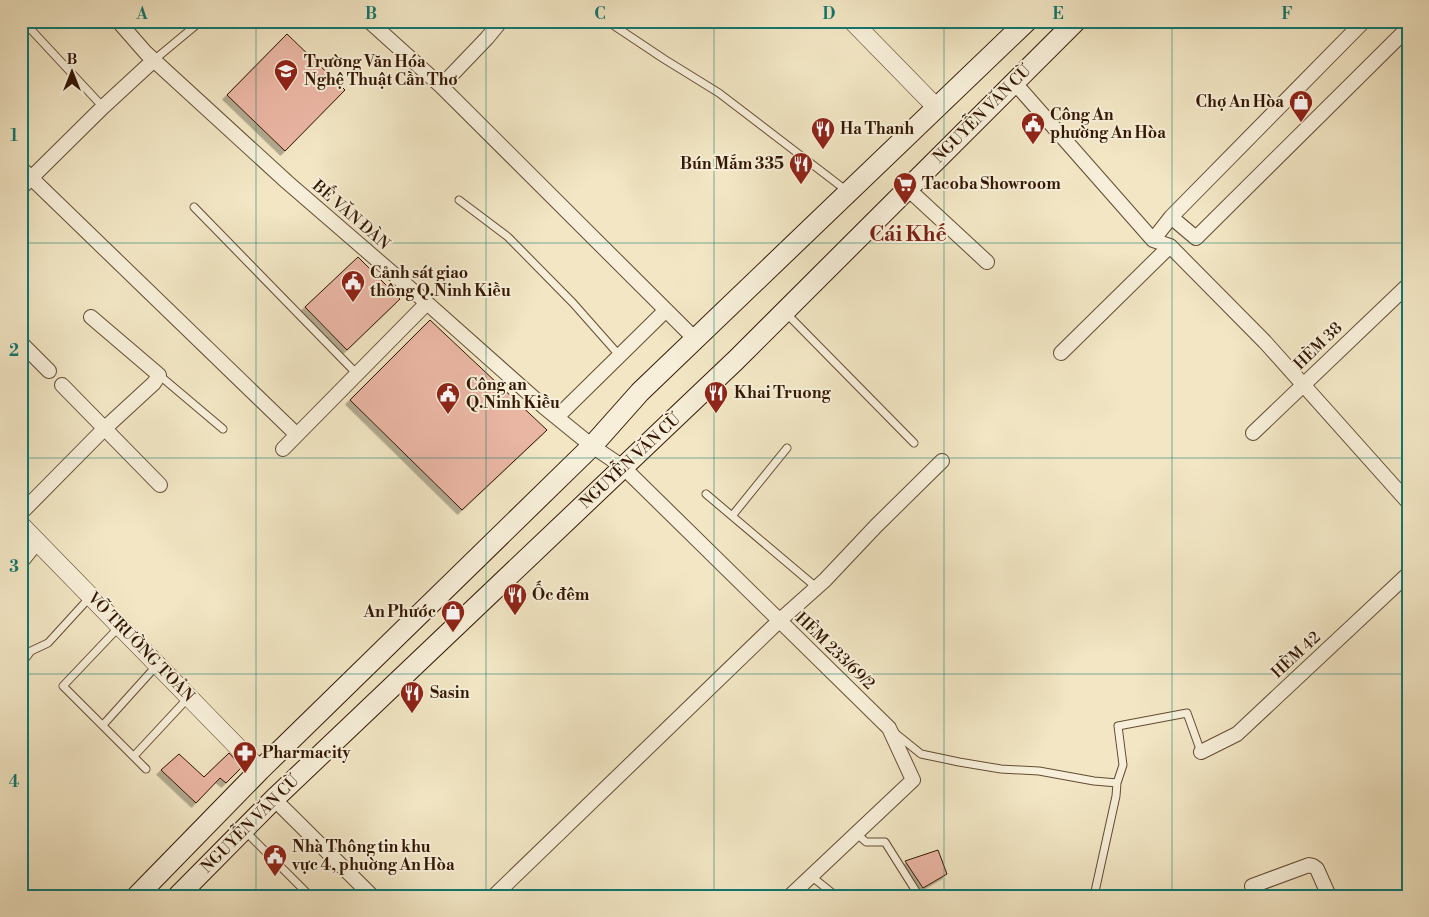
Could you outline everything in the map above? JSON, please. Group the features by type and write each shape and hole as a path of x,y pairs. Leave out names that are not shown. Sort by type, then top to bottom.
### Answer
{"main road":[{"name":"NGUYỄN VĂN CỪ","path":"137,896 260,770 592,446 640,392 1027,21"},
{"name":"NGUYỄN VĂN CỪ","path":"178,896 278,795 736,360 1076,21"},
{"path":"260,770 278,795"}],"street":[{"name":"BẾ VĂN ĐÀN","path":"118,21 146,53 287,182 592,446"},
{"path":"369,21 441,86 695,339"},
{"path":"441,86 501,21"},
{"path":"852,21 936,108"},
{"path":"1153,240 1171,217 1364,21"},
{"path":"1171,217 1196,238 1408,28"},
{"path":"154,60 24,178 296,434"},
{"path":"1014,82 1153,240 1170,246 1265,342 1408,502"},
{"path":"908,188 987,262"},
{"path":"1061,353 1170,246"},
{"name":"HÈM 38","path":"1253,433 1408,285"},
{"path":"283,449 427,303"},
{"path":"557,417 666,310"},
{"path":"21,513 159,375 91,317"},
{"path":"21,343 49,371"},
{"path":"62,385 160,485"},
{"name":"HẺM 233/69/2","path":"592,446 623,467 889,728 913,780 790,896"},
{"path":"494,896 816,587 942,461"},
{"name":"VÕ TRƯỜNG TOẢN","path":"21,525 260,770"},
{"path":"21,562 38,541"},
{"name":"HÈM 42","path":"1201,752 1237,734 1408,574"},
{"path":"278,795 372,896"},
{"path":"1252,886 1309,865 1317,869 1329,896"}],"lane":[{"path":"23,21 103,108"},
{"path":"154,60 201,21"},
{"path":"607,21 719,93 849,192"},
{"path":"459,200 508,237 573,303 620,355"},
{"path":"194,207 357,374"},
{"path":"785,312 914,444"},
{"path":"159,375 223,429"},
{"path":"732,516 787,448"},
{"path":"706,494 816,587"},
{"path":"21,664 31,651 48,644 91,596"},
{"path":"120,626 63,686 146,769"},
{"path":"103,726 158,664"},
{"path":"134,756 189,696"},
{"path":"1094,896 1122,765 1118,726 1187,713 1201,752"},
{"path":"889,728 921,754 1001,769 1038,771 1117,783"},
{"path":"244,830 310,896"},
{"path":"856,833 866,842 884,842 919,896"},
{"path":"811,876 836,896"}],"building":[{"name":"Trường Văn Hóa Nghệ Thuật Cần Thơ","path":"287,34 345,90 285,151 227,95"},
{"name":"Cảnh sát giao thông Q.Ninh Kiều","path":"358,257 400,299 347,350 305,307"},
{"name":"Công an Q.Ninh Kiều","path":"430,320 547,430 462,510 350,400"},
{"path":"229,753 242,767 226,783 220,778 196,803 161,770 179,754 204,777"},
{"path":"938,850 947,874 923,888 905,861"}],"place":[{"name":"Trường Văn Hóa Nghệ Thuật Cần Thơ","path":"286,92"},
{"name":"Chợ An Hòa","path":"1301,123"},
{"name":"Công An phường An Hòa","path":"1033,145"},
{"name":"Ha Thanh","path":"823,150"},
{"name":"Bún Mắm 335","path":"801,185"},
{"name":"Tacoba Showroom","path":"905,205"},
{"name":"Cảnh sát giao thông Q.Ninh Kiều","path":"353,303"},
{"name":"Khai Truong","path":"716,414"},
{"name":"Công an Q.Ninh Kiều","path":"448,415"},
{"name":"Ốc đêm","path":"515,616"},
{"name":"An Phước","path":"453,633"},
{"name":"Sasin","path":"412,714"},
{"name":"Pharmacity","path":"245,774"},
{"name":"Nhà Thông tin khu vực 4, phuờng An Hòa","path":"275,877"}],"district":[{"name":"Cái Khế","path":"908,235"}]}
